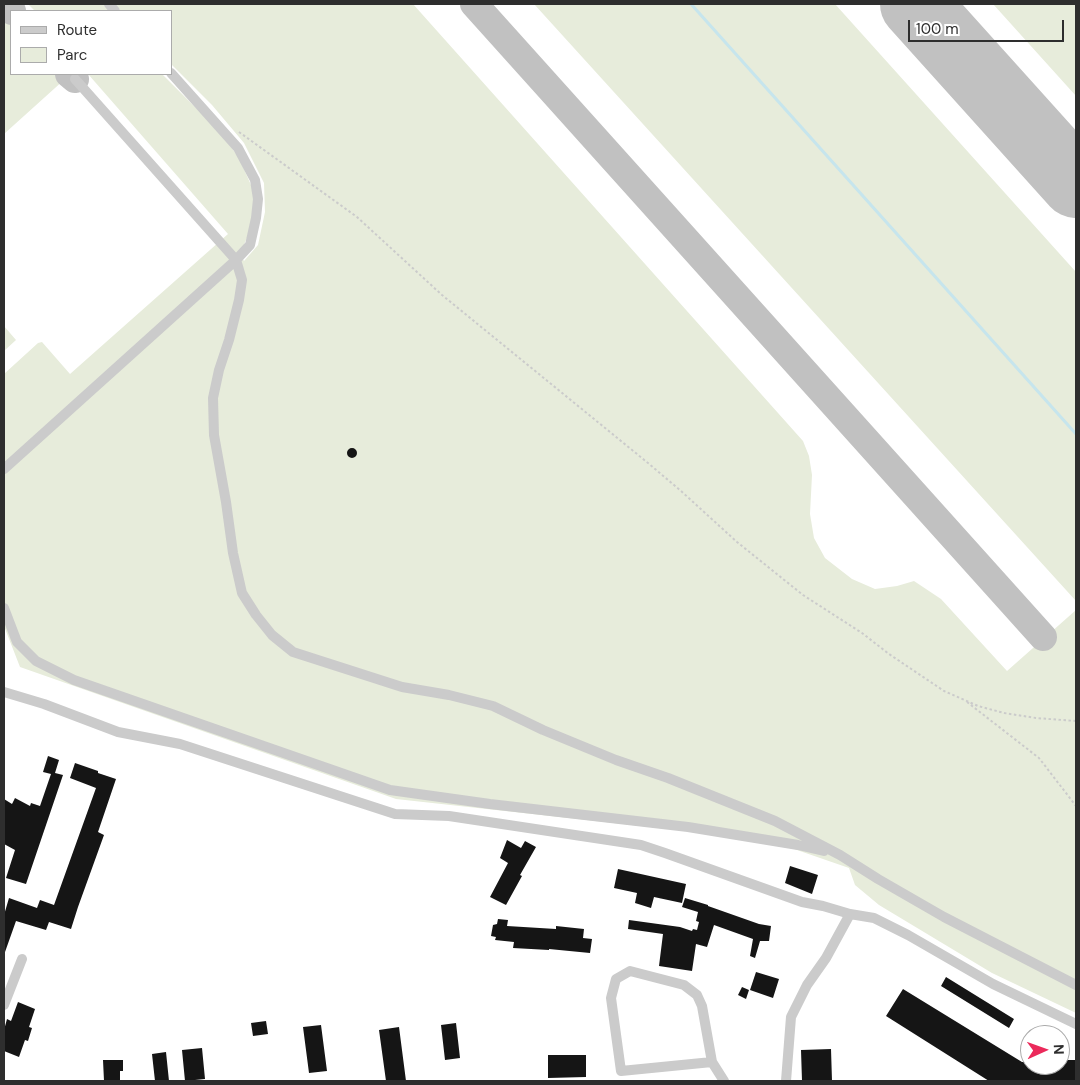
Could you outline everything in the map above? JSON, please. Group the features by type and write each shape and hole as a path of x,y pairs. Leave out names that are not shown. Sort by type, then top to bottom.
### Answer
{"lane":[{"path":"4,470 250,246 258,199 255,180 238,148 172,74"},
{"path":"75,79 236,260 242,280 239,300 213,398 214,435 233,553 242,593 272,635 293,652 402,687 449,695 493,706 543,730 616,760 668,778 775,821 840,855 944,916 1076,985"},
{"path":"4,608 17,642 36,661 74,680 390,790 490,804 688,827 798,845 840,855"},
{"path":"4,692 44,704 118,732 180,744 395,814 449,816 641,845 802,902 874,918 994,984 1076,1024"},
{"path":"786,1081 791,1017 807,985 826,958 850,914"},
{"path":"4,1005 22,960"},
{"path":"712,1062 621,1076 611,998 616,979 630,971 684,985 696,995 702,1006 712,1062 724,1081"}],"path":[{"path":"238,132 356,217 442,295 648,463 737,542 803,595 862,633 889,654 944,691 978,706 1004,714 1076,721"},
{"path":"963,699 1040,758 1076,806"}],"green space":[{"path":"28,4 105,4 110,10 34,10"},
{"path":"115,4 413,4 803,441 809,456 812,475 810,514 814,538 825,558 852,579 875,589 914,581 941,599 1007,671 1076,610 1076,1013 992,973 879,905 855,885 849,868 768,840 396,799 20,667 4,626 4,374 38,343 42,342 70,374 228,234 89,75 163,75 221,133 239,158 255,194 252,226 240,254 244,261 258,245 265,212 264,183 244,143 212,105 172,65 172,10 120,10"},
{"path":"534,4 835,4 1076,272 1076,601"},
{"path":"993,4 1076,4 1076,96"},
{"path":"4,10 10,17 10,75 61,75 65,79 4,134"},
{"path":"4,326 16,340 4,351"}],"building":[{"path":"350,448 354,448 357,453 354,458 350,458 347,455 347,451"},
{"path":"48,756 59,760 55,773 63,775 26,884 6,878 15,850 4,844 4,799 12,804 15,798 30,806 31,803 40,806 51,774 43,772"},
{"path":"75,763 116,779 98,832 104,835 71,929 49,922 46,930 16,921 4,952 4,915 9,898 37,908 40,900 54,905 96,788 70,778"},
{"path":"507,840 521,848 525,841 536,847 506,905 490,897 508,863 500,858"},
{"path":"790,866 818,875 812,894 785,883"},
{"path":"618,869 686,884 682,903 654,897 651,908 635,903 637,893 614,888"},
{"path":"685,898 759,924 771,926 769,941 760,941 755,958 750,956 753,939 714,925 707,947 696,944 692,971 659,966 663,934 628,929 629,920 680,927 692,931 693,929 697,930 699,922 696,921 698,912 682,907"},
{"path":"498,919 508,920 507,926 556,929 556,926 584,929 583,938 592,939 590,953 513,948 514,942 495,940 496,937 491,936 493,925 497,924"},
{"path":"756,972 779,979 773,998 750,990"},
{"path":"946,977 1014,1019 1009,1028 941,986"},
{"path":"742,987 749,990 746,999 738,995"},
{"path":"903,989 1020,1061 1020,1075 1070,1075 1070,1060 1076,1060 1076,1081 989,1081 886,1016"},
{"path":"18,1002 35,1009 29,1027 32,1028 28,1041 25,1040 19,1057 4,1051 4,1030 7,1019 11,1021"},
{"path":"266,1021 268,1034 253,1036 251,1023"},
{"path":"456,1023 460,1058 445,1060 441,1025"},
{"path":"321,1025 327,1071 309,1073 303,1027"},
{"path":"399,1027 406,1081 386,1081 379,1030"},
{"path":"202,1048 205,1079 185,1081 182,1050"},
{"path":"831,1049 832,1081 802,1081 801,1050"},
{"path":"166,1052 169,1081 155,1081 152,1054"},
{"path":"548,1055 586,1055 586,1077 548,1078"},
{"path":"103,1060 123,1060 123,1071 120,1071 120,1081 104,1081"}],"waterway":[{"path":"691,4 1076,434"}],"taxiway":[{"path":"6,4 11,10"},
{"path":"474,4 1043,637"},
{"path":"70,75 75,79"}],"runway":[{"path":"915,4 1076,183"}]}
